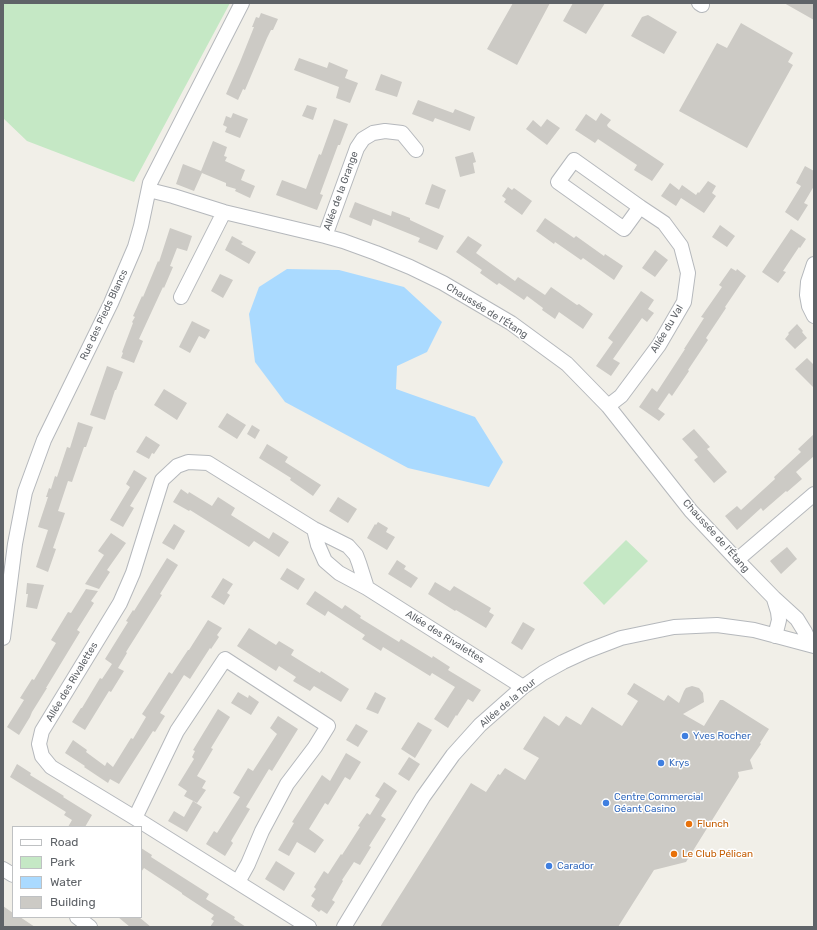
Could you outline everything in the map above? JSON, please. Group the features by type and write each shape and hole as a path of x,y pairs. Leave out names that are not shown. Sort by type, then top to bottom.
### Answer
{"street":[{"name":"Rue des Pieds Blancs","path":"3,638 15,544 25,492 44,440 111,303 135,247 150,183 242,3"},
{"name":"Allée de la Grange","path":"325,236 357,148 363,139 373,133 384,131 402,133 416,150"},
{"name":"Allée du Val","path":"608,406 621,396 659,345 684,302 688,273 681,246 664,223 574,160 558,182 624,229 640,207"},
{"name":"Chaussée de l'Étang","path":"149,190 224,212 325,236 376,253 410,266 443,283 511,323 566,364 608,406 691,511 774,598 797,619 813,646"},
{"path":"181,297 224,212"},
{"path":"814,264 808,282 807,295 809,306 814,316"},
{"name":"Allée des Rivalettes","path":"309,927 51,767 42,756 39,744 42,730 120,603 133,573 162,480 177,466 188,462 208,463 314,529 348,546 356,555 360,563 367,588"},
{"path":"737,560 814,494"},
{"name":"Allée des Rivalettes","path":"314,529 318,545 325,561 339,573 367,588 523,687"},
{"path":"774,598 779,620 775,636"},
{"name":"Allée de la Tour","path":"344,927 346,921 423,797 453,755 480,725 523,687 563,662 621,638 674,628 717,625 754,630 813,646"},
{"path":"135,818 177,731 225,659 328,726 315,747 286,784 238,882"},
{"path":"3,869 12,874"},
{"path":"78,918 90,927"}],"green space":[{"path":"3,3 230,3 134,182 27,141 3,118"},
{"path":"626,540 648,561 604,605 583,583"}],"water":[{"path":"287,269 339,270 404,287 442,322 427,352 397,366 396,389 475,417 503,462 489,487 408,468 285,402 255,362 249,314 259,287"}],"building":[{"path":"513,3 550,3 517,65 487,49"},
{"path":"573,3 605,3 586,34 563,21"},
{"path":"784,3 814,3 814,20"},
{"path":"261,13 278,19 267,38 245,90 243,89 238,100 226,94 254,27 252,27 256,17 259,18"},
{"path":"648,15 677,32 664,54 631,36 642,17"},
{"path":"741,23 793,53 788,62 793,65 747,148 679,111 717,43 727,48"},
{"path":"299,58 327,68 329,62 348,70 345,78 358,83 350,103 336,98 339,87 294,70"},
{"path":"381,74 402,82 397,97 375,90"},
{"path":"418,100 453,113 455,109 475,117 470,131 435,118 433,122 412,114"},
{"path":"307,105 317,108 313,120 302,116"},
{"path":"233,113 248,119 240,138 225,132 227,127 223,125 226,116 231,118"},
{"path":"601,113 611,120 607,125 608,127 664,164 652,181 634,170 637,165 598,139 595,143 575,130 586,114 596,121"},
{"path":"334,119 348,124 340,145 338,145 320,194 323,195 317,210 276,195 282,180 306,189 319,154 321,155"},
{"path":"547,119 560,128 547,145 526,129 533,120 541,127"},
{"path":"213,141 227,147 224,156 227,157 225,161 245,170 241,180 255,186 250,198 235,191 236,189 226,186 226,183 202,173 194,191 176,184 183,164 201,171"},
{"path":"473,152 476,162 473,163 475,173 460,177 455,157"},
{"path":"805,166 814,171 814,186 804,203 808,205 798,221 785,212 801,186 796,183"},
{"path":"708,181 716,186 712,193 716,196 704,213 681,198 676,206 661,196 670,183 679,190 682,185 696,195"},
{"path":"432,184 446,190 439,209 425,204"},
{"path":"508,187 512,190 514,188 532,201 522,215 504,202 506,199 502,196"},
{"path":"355,202 391,216 392,211 410,218 410,220 444,236 437,250 418,242 420,238 373,219 371,226 349,217"},
{"path":"545,218 574,238 576,236 604,256 605,254 623,266 614,280 583,258 581,260 536,231"},
{"path":"720,225 735,236 727,247 712,237"},
{"path":"170,228 192,236 187,251 177,248 170,266 173,267 139,339 143,341 134,363 121,358 122,352 135,317 133,316 142,296 143,297 158,261 159,262"},
{"path":"791,229 806,239 783,271 786,272 778,283 762,272"},
{"path":"232,236 243,242 241,244 256,252 249,264 225,250"},
{"path":"468,236 482,245 476,253 515,281 518,277 545,295 551,287 593,314 583,329 559,312 555,319 542,310 543,308 527,296 524,300 499,283 497,285 480,273 482,270 456,252"},
{"path":"655,250 668,260 655,277 642,268"},
{"path":"731,268 736,271 737,269 746,276 706,338 708,340 688,370 689,371 672,396 669,393 658,409 665,414 659,421 639,407 652,388 657,392 704,318 701,317 722,287 719,285"},
{"path":"220,274 233,280 223,298 211,291"},
{"path":"641,291 654,300 648,309 654,313 647,322 642,318 613,359 620,363 611,376 596,366 613,342 608,338"},
{"path":"192,321 210,330 205,339 199,336 190,353 179,347"},
{"path":"797,324 807,338 795,349 785,339 789,334 788,333"},
{"path":"807,358 814,365 814,388 795,369"},
{"path":"107,366 123,372 105,420 90,415"},
{"path":"164,389 187,403 177,420 154,405"},
{"path":"227,413 246,425 237,439 218,427"},
{"path":"78,422 93,427 86,447 84,447 72,482 68,481 58,511 65,513 53,548 56,549 48,572 36,567 48,530 38,527 48,497 46,497 49,488 51,489 55,476 57,477 67,447 70,448"},
{"path":"252,425 260,430 255,439 247,434"},
{"path":"694,429 710,447 707,449 727,472 714,483 694,460 698,457 682,439"},
{"path":"814,434 814,456 796,472 802,479 763,511 761,508 737,530 725,516 737,506 741,510 775,479 774,477 801,452 798,449"},
{"path":"146,436 160,445 154,454 152,453 149,459 136,452"},
{"path":"267,444 288,457 285,462 321,485 313,496 290,480 291,478 259,458"},
{"path":"134,470 147,478 130,506 134,508 123,527 110,520 130,487 126,484"},
{"path":"181,489 188,494 189,492 212,506 218,497 235,508 231,515 269,539 273,532 289,542 279,557 254,541 249,547 190,510 189,511 173,502"},
{"path":"338,497 357,509 348,523 329,511"},
{"path":"378,522 388,528 386,532 395,537 387,550 367,538 375,524 376,525"},
{"path":"174,524 185,531 174,550 162,543"},
{"path":"111,533 126,543 107,570 110,572 99,589 85,584 104,555 98,551"},
{"path":"787,547 797,559 781,574 770,561"},
{"path":"167,558 178,565 160,594 162,595 126,652 127,653 118,668 124,671 111,692 109,691 85,730 72,722 100,678 102,679 112,664 105,659 128,622 126,621 133,610 134,611"},
{"path":"397,560 406,566 404,569 418,578 411,588 388,574"},
{"path":"287,568 305,579 298,590 280,579"},
{"path":"223,578 233,584 227,593 230,595 224,605 211,597"},
{"path":"435,582 450,591 454,586 491,608 489,612 494,615 486,628 428,594"},
{"path":"27,583 44,585 37,609 26,607 28,594 26,594"},
{"path":"86,589 98,591 91,601 94,603 77,630 80,632 19,735 7,727 24,700 20,698 32,679 34,680 56,643 51,640 68,612 71,613"},
{"path":"315,591 342,609 345,605 361,616 360,618 399,642 401,639 432,658 433,656 450,667 448,670 481,690 473,702 468,699 448,728 434,719 455,687 432,673 430,676 383,647 381,651 362,639 365,635 328,611 325,616 306,604"},
{"path":"208,620 222,628 217,635 219,637 190,679 184,675 160,713 165,716 155,732 153,731 119,784 110,779 108,783 65,753 73,740 105,766 107,762 113,767 131,738 133,739 146,717 142,714 169,672 172,674"},
{"path":"523,622 535,629 522,650 511,643"},
{"path":"249,628 276,645 279,641 294,650 291,655 320,673 321,671 349,689 341,702 314,686 310,691 293,681 296,677 279,666 276,671 237,646"},
{"name":"Centre Commercial Géant Casino","path":"634,683 664,701 668,695 679,703 686,688 692,686 699,688 703,693 704,702 683,714 704,726 720,700 723,700 769,729 750,760 753,769 738,772 739,777 686,862 654,870 618,927 380,927 471,783 486,792 498,774 500,775 505,768 525,780 539,758 523,749 544,716 559,726 566,716 581,725 592,707 622,726 638,701 627,694"},
{"path":"238,692 248,698 249,695 259,702 251,715 231,703"},
{"path":"375,692 386,698 378,714 366,709"},
{"path":"218,709 230,717 211,748 213,749 197,776 206,781 202,788 206,790 197,803 184,796 187,791 178,785 194,759 192,757 195,751 193,750"},
{"path":"278,716 298,729 272,771 269,769 246,807 250,809 231,841 233,843 225,856 206,844 214,831 217,833 240,797 233,793 248,768 253,771 277,734 270,728"},
{"path":"418,722 432,730 415,758 401,749"},
{"path":"356,724 368,731 358,747 346,740"},
{"path":"346,753 361,762 350,780 345,777 328,805 325,803 309,829 324,840 315,853 297,842 289,856 278,850 294,823 292,822 322,775 330,781"},
{"path":"409,757 420,764 409,781 398,774"},
{"path":"17,764 31,773 30,775 92,815 86,826 69,826 72,820 64,815 66,812 10,777"},
{"path":"384,782 397,791 381,816 386,819 369,846 371,847 360,865 354,862 342,880 343,881 332,900 335,902 327,914 321,910 319,912 311,906 315,899 311,896 316,889 314,887 324,871 328,874 341,854 342,855 367,813 370,815 380,799 375,796"},
{"path":"193,801 202,807 187,832 168,821 174,811 184,817"},
{"path":"142,849 152,855 151,857 209,894 206,899 235,917 234,919 246,927 210,927 214,921 211,919 214,915 144,868 142,871"},
{"path":"276,861 295,873 284,891 265,879"},
{"path":"3,906 12,912 12,918 22,918 35,927 3,927"},
{"path":"119,918 140,918 151,927 130,927"}],"place":[{"name":"Yves Rocher","path":"685,736"},
{"name":"Krys","path":"661,763"},
{"name":"Centre Commercial Géant Casino","path":"606,803"},
{"name":"Flunch","path":"689,824"},
{"name":"Le Club Pélican","path":"674,854"},
{"name":"Carador","path":"549,866"}]}
